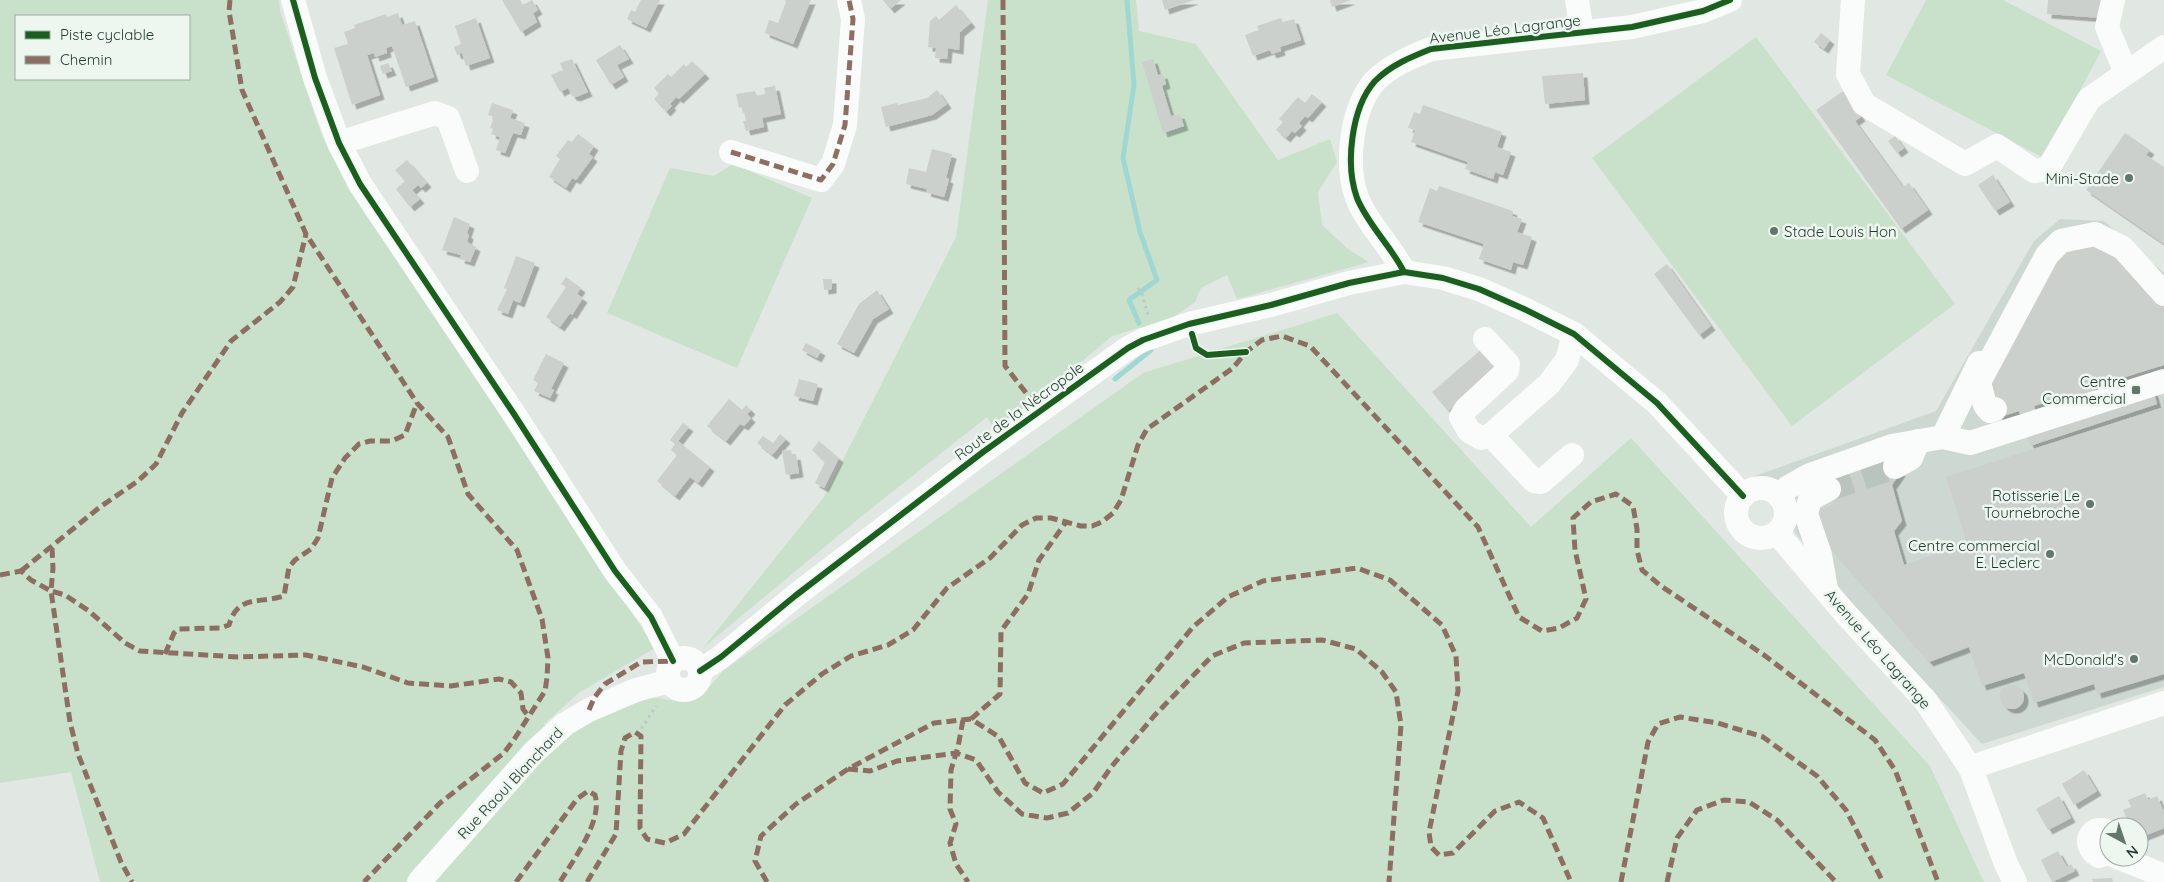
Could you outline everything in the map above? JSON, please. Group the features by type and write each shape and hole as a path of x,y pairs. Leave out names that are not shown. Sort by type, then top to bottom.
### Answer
{"street":[{"path":"293,0 315,78 339,144 360,184 514,414 615,571 651,617 667,675"},
{"path":"732,152 821,180 833,164 845,125 853,19 849,0"},
{"path":"1577,0 1582,32"},
{"name":"Avenue Léo Lagrange","path":"1404,272 1397,258 1372,226 1357,197 1351,162 1351,140 1358,109 1375,82 1402,60 1431,49 1632,27 1703,11 1730,0"},
{"path":"1853,0 1848,74 1864,104 1965,164 1997,146 2034,171 2048,169 2089,99 2164,48"},
{"path":"2113,0 2107,27 2126,73"},
{"path":"339,144 435,113 448,118 468,171"},
{"path":"1943,437 2037,243 2064,225 2075,223"},
{"path":"1996,409 1990,411 1985,405 1979,382 2047,255 2061,241 2094,234 2122,248 2164,294"},
{"path":"1404,272 1443,278 1479,289 1574,334 1657,403 1742,496"},
{"name":"Route de la Nécropole","path":"667,675 683,657 694,661 700,670 721,656 983,452 1128,348 1143,340 1189,324 1271,305 1350,283 1404,272"},
{"path":"1485,339 1508,364 1507,371 1466,409 1461,417 1469,432 1481,438 1491,434 1549,384 1568,360 1574,334"},
{"path":"1779,496 1787,488 1810,476 1892,446 1943,437 1970,443 2164,381"},
{"path":"1491,434 1534,481 1541,482 1572,455"},
{"path":"1896,467 1911,458 1918,441"},
{"path":"1765,488 1779,496 1783,501 1786,515 1777,533 1761,539 1745,534 1736,520 1736,511 1742,496 1749,491 1765,488"},
{"path":"1826,591 1820,555 1806,514 1810,499 1829,489"},
{"name":"Avenue Léo Lagrange","path":"1777,533 1826,591 1925,700 1971,769 2006,864 2015,882"},
{"name":"Rue Raoul Blanchard","path":"419,882 534,752 565,724 590,710 667,675"},
{"path":"1971,769 1980,764 2164,703"},
{"path":"2099,830 2090,835 2088,843 2091,851 2099,856"},
{"path":"2143,867 2161,874"}],"path":[{"path":"1138,288 1142,294"},
{"path":"638,734 658,702 667,675"}],"shaded area":[{"path":"2060,219 2104,221 2164,273 2164,687 1982,744 1842,593 1752,477 1936,411 2034,241"}],"green space":[{"path":"0,0 279,0 280,11 322,136 365,214 448,333 655,648 580,692 544,724 558,742 585,724 646,696 681,702 701,696 724,670 1143,373 1337,313 1531,527 1631,438 1930,766 1984,882 100,882 71,772 0,783"},
{"path":"988,0 1136,0 1139,31 1196,44 1278,160 1330,139 1337,162 1318,192 1322,225 1348,249 1369,262 1237,299 1227,275 1201,288 1195,302 1172,318 1112,336 997,433 987,417 862,516 703,648 824,497 956,237"},
{"path":"1926,0 2003,0 2101,51 2044,158 1886,75"},
{"name":"Stade Louis Hon","path":"1756,37 1955,304 1792,426 1592,158"},
{"path":"733,164 812,198 737,368 607,313 670,168 714,176"}],"building":[{"path":"502,0 520,0 523,5 532,0 538,10 533,13 537,22 521,32"},
{"path":"641,0 660,0 646,28 627,19 631,10 635,12"},
{"path":"785,0 811,0 793,44 765,33 769,20 778,23 786,2"},
{"path":"883,0 901,0 890,9"},
{"path":"1162,0 1194,0 1165,10"},
{"path":"1330,0 1351,0 1332,7"},
{"path":"2048,0 2104,0 2102,18 2047,14"},
{"path":"956,5 971,23 960,32 959,50 948,48 947,59 935,58 936,48 928,47 930,21 936,16 939,20"},
{"path":"398,13 402,25 415,21 434,77 406,87 392,46 386,48 387,53 375,57 374,53 367,55 380,95 352,105 334,48 348,44 344,32 355,28 354,25 386,14 387,17"},
{"path":"476,18 490,58 466,66 462,53 457,55 454,47 461,44 455,26"},
{"path":"1281,18 1283,22 1294,19 1301,40 1280,47 1281,51 1272,54 1270,50 1253,56 1245,35 1259,30 1257,26"},
{"path":"1821,33 1830,40 1824,49 1814,42"},
{"path":"620,45 629,59 617,65 624,77 611,85 596,60"},
{"path":"572,59 588,92 576,97 572,96 568,88 560,92 551,75 563,70 560,63"},
{"path":"1153,59 1158,75 1163,74 1166,84 1162,86 1171,116 1180,114 1184,126 1163,133 1142,62"},
{"path":"692,61 705,74 679,99 676,97 670,104 672,106 666,112 654,99 659,94 654,88 668,74 671,77 684,64 686,67"},
{"path":"388,63 392,71 383,74 380,66"},
{"path":"1583,73 1585,100 1545,104 1542,76"},
{"path":"775,86 781,114 762,118 764,127 746,131 743,121 746,121 743,107 739,108 736,94 755,91 757,96 765,94 764,88"},
{"path":"937,90 947,104 932,115 886,127 881,107 927,98"},
{"path":"1843,91 1861,117 1855,121 1903,187 1909,183 1928,210 1901,229 1816,110"},
{"path":"1312,94 1322,102 1308,118 1305,116 1299,123 1302,126 1295,133 1292,131 1286,138 1276,130 1283,122 1279,119 1298,97 1305,103"},
{"path":"492,103 513,110 510,118 525,123 521,135 513,133 505,153 496,150 500,137 491,134 493,129 490,128 494,117 488,115"},
{"path":"1423,105 1502,132 1497,147 1511,152 1503,175 1495,172 1493,179 1465,169 1468,162 1411,142 1415,130 1408,128 1414,112 1420,114"},
{"name":"Mini-Stade","path":"2125,133 2150,150 2146,155 2164,167 2164,244 2086,190"},
{"path":"578,134 594,146 589,154 593,157 576,180 572,178 566,188 549,177 560,159 556,156 568,140 572,142"},
{"path":"1895,136 1904,148 1897,153 1888,141"},
{"path":"932,149 952,154 946,178 949,179 944,197 926,192 927,189 906,184 909,168 926,172"},
{"path":"407,160 427,183 421,188 418,185 412,190 420,199 410,207 396,189 405,181 395,170"},
{"path":"1993,175 2010,202 1995,211 1978,185"},
{"path":"1439,186 1513,211 1512,216 1522,219 1517,232 1532,237 1523,265 1513,262 1511,270 1479,259 1484,244 1418,222 1430,188 1437,191"},
{"path":"454,217 470,224 467,242 476,247 470,262 460,259 461,255 442,250"},
{"path":"2074,229 2164,283 2164,365 2093,387 2100,407 2153,390 2157,404 2030,446 2019,411 2000,417 1973,385","holes":["2078,393 2084,413 2041,427 2034,406"]},
{"path":"516,256 535,263 520,303 513,300 508,314 497,310 507,289 504,288"},
{"path":"1667,264 1711,326 1699,335 1654,274"},
{"path":"566,277 581,288 577,294 583,298 572,315 570,313 560,327 546,317 566,287 561,284"},
{"path":"823,279 832,279 832,289 824,290"},
{"path":"877,290 889,309 873,319 854,353 837,344 859,304"},
{"path":"806,343 821,351 817,358 802,350"},
{"path":"1483,348 1500,367 1448,411 1432,392"},
{"path":"546,354 564,363 551,389 554,390 550,398 534,391 538,383 533,380"},
{"path":"799,379 818,384 813,401 794,396"},
{"path":"729,399 742,410 746,405 751,410 747,414 751,418 744,426 740,424 726,441 707,426"},
{"name":"Centre commercial E. Leclerc","path":"2164,407 2164,674 2097,694 2094,684 2034,703 2024,673 1982,686 1969,647 1929,662 1821,538 1810,512 1835,504 1827,495 1832,480 1890,461 1901,472 1892,485 1902,521 1894,531 1904,565 1967,543 1946,477"},
{"path":"683,423 689,427 678,441 710,467 698,483 690,477 675,496 657,481 677,455 671,450 675,444 670,440"},
{"path":"780,434 786,439 772,455 757,443 763,436 773,443"},
{"path":"819,441 839,458 824,488 815,483 825,462 812,450"},
{"path":"791,450 792,456 796,455 799,473 786,475 782,451"},
{"path":"2012,685 2017,686 2023,692 2023,702 2017,708 2012,709 2007,708 2001,702 2000,697 2001,692 2007,686"},
{"path":"2084,770 2097,791 2074,805 2062,784"},
{"path":"2145,793 2148,800 2157,796 2164,812 2164,828 2149,834 2149,817 2126,817 2123,810 2131,807 2128,800"},
{"path":"2059,796 2071,818 2048,830 2036,809"},
{"path":"2058,851 2067,867 2071,864 2075,871 2052,882 2041,860"},
{"path":"2112,878 2113,882 2093,882 2092,879"}],"waterway":[{"path":"1127,0 1134,85 1123,158 1140,232 1157,280 1129,300 1139,323"},
{"path":"1115,379 1151,350"}],"tunnel":[{"path":"1829,489 1895,467"}],"marked path":[{"path":"230,0 229,11 242,90 306,234 417,403 448,437 468,494 517,550 542,619 548,658 545,691 504,753 440,803 364,882"},
{"path":"731,152 821,180 833,164 845,125 853,19 849,0"},
{"path":"1003,0 1005,366 1041,412"},
{"path":"21,571 100,507 138,481 156,464 182,413 231,341 280,302 293,287 306,234"},
{"path":"587,882 616,834 621,751 625,738 635,732 641,736 640,828 647,839 665,843 684,834 785,705 822,674 851,656 888,645 913,630 947,588 990,558 1022,525 1036,518 1051,518 1081,526 1092,526 1102,522 1113,513 1121,500 1138,445 1147,429 1233,368 1246,352 1262,340 1282,336 1310,346 1478,527 1519,617 1542,631 1559,628 1577,618 1586,599 1575,550 1573,518 1591,502 1616,494 1633,506 1637,529 1637,550 1642,570 1661,586 1764,655 1875,740 1895,770 1938,882"},
{"path":"165,654 174,633 178,629 220,628 229,625 233,615 244,604 284,596 289,567 295,560 311,549 318,538 332,478 345,458 359,444 370,441 392,441 405,435 417,403"},
{"path":"971,719 1000,694 1001,631 1028,594 1039,560 1066,522"},
{"path":"52,548 51,591 65,595 89,611 125,643 140,651 238,657 306,655 363,667 408,683 451,686 499,679 511,682 521,693 523,709 529,717"},
{"path":"767,882 755,861 761,836 796,804 848,769 934,723 971,719 999,737 1025,783 1043,793 1063,784 1193,627 1228,597 1263,581 1357,568 1390,580 1442,625 1456,656 1458,691 1429,832 1431,847 1439,855 1453,853 1495,811 1519,802 1543,818 1571,882"},
{"path":"0,575 21,571 31,580 51,591 70,722 78,754 121,862 132,882"},
{"path":"848,769 870,771 897,761 956,753 976,760 998,792 1022,814 1047,818 1068,813 1093,793 1112,766 1154,716 1212,656 1244,643 1322,640 1356,649 1382,672 1396,692 1401,725 1389,882"},
{"path":"589,710 594,698 605,684 641,662 673,661"},
{"path":"1621,882 1648,742 1658,724 1680,717 1718,723 1763,737 1817,776 1846,810 1883,882"},
{"path":"963,720 951,770 950,809 956,824 950,843 956,864 968,882"},
{"path":"516,882 577,799 588,791 595,795 595,816 579,852 560,882"},
{"path":"1667,882 1677,838 1697,810 1724,800 1749,802 1777,820 1836,882"}],"cycle path":[{"path":"293,0 315,78 339,143 360,184 514,414 615,571 651,617 673,661"},
{"path":"1404,272 1362,208 1353,185 1351,170 1352,137 1360,106 1367,92 1381,75 1401,62 1431,49 1632,27 1703,11 1730,0"},
{"path":"700,671 721,657 795,596 983,452 1128,348 1143,340 1189,324 1271,305 1349,283 1404,272 1443,278 1479,289 1574,334 1657,403 1743,496"},
{"path":"1192,334 1196,348 1207,355 1246,352"}],"place":[{"name":"Mini-Stade","path":"2129,178"},
{"name":"Stade Louis Hon","path":"1774,231"},
{"name":"Centre Commercial","path":"2136,390"},
{"name":"Rotisserie Le Tournebroche","path":"2090,504"},
{"name":"Centre commercial E. Leclerc","path":"2050,554"},
{"name":"McDonald's","path":"2134,659"}]}
